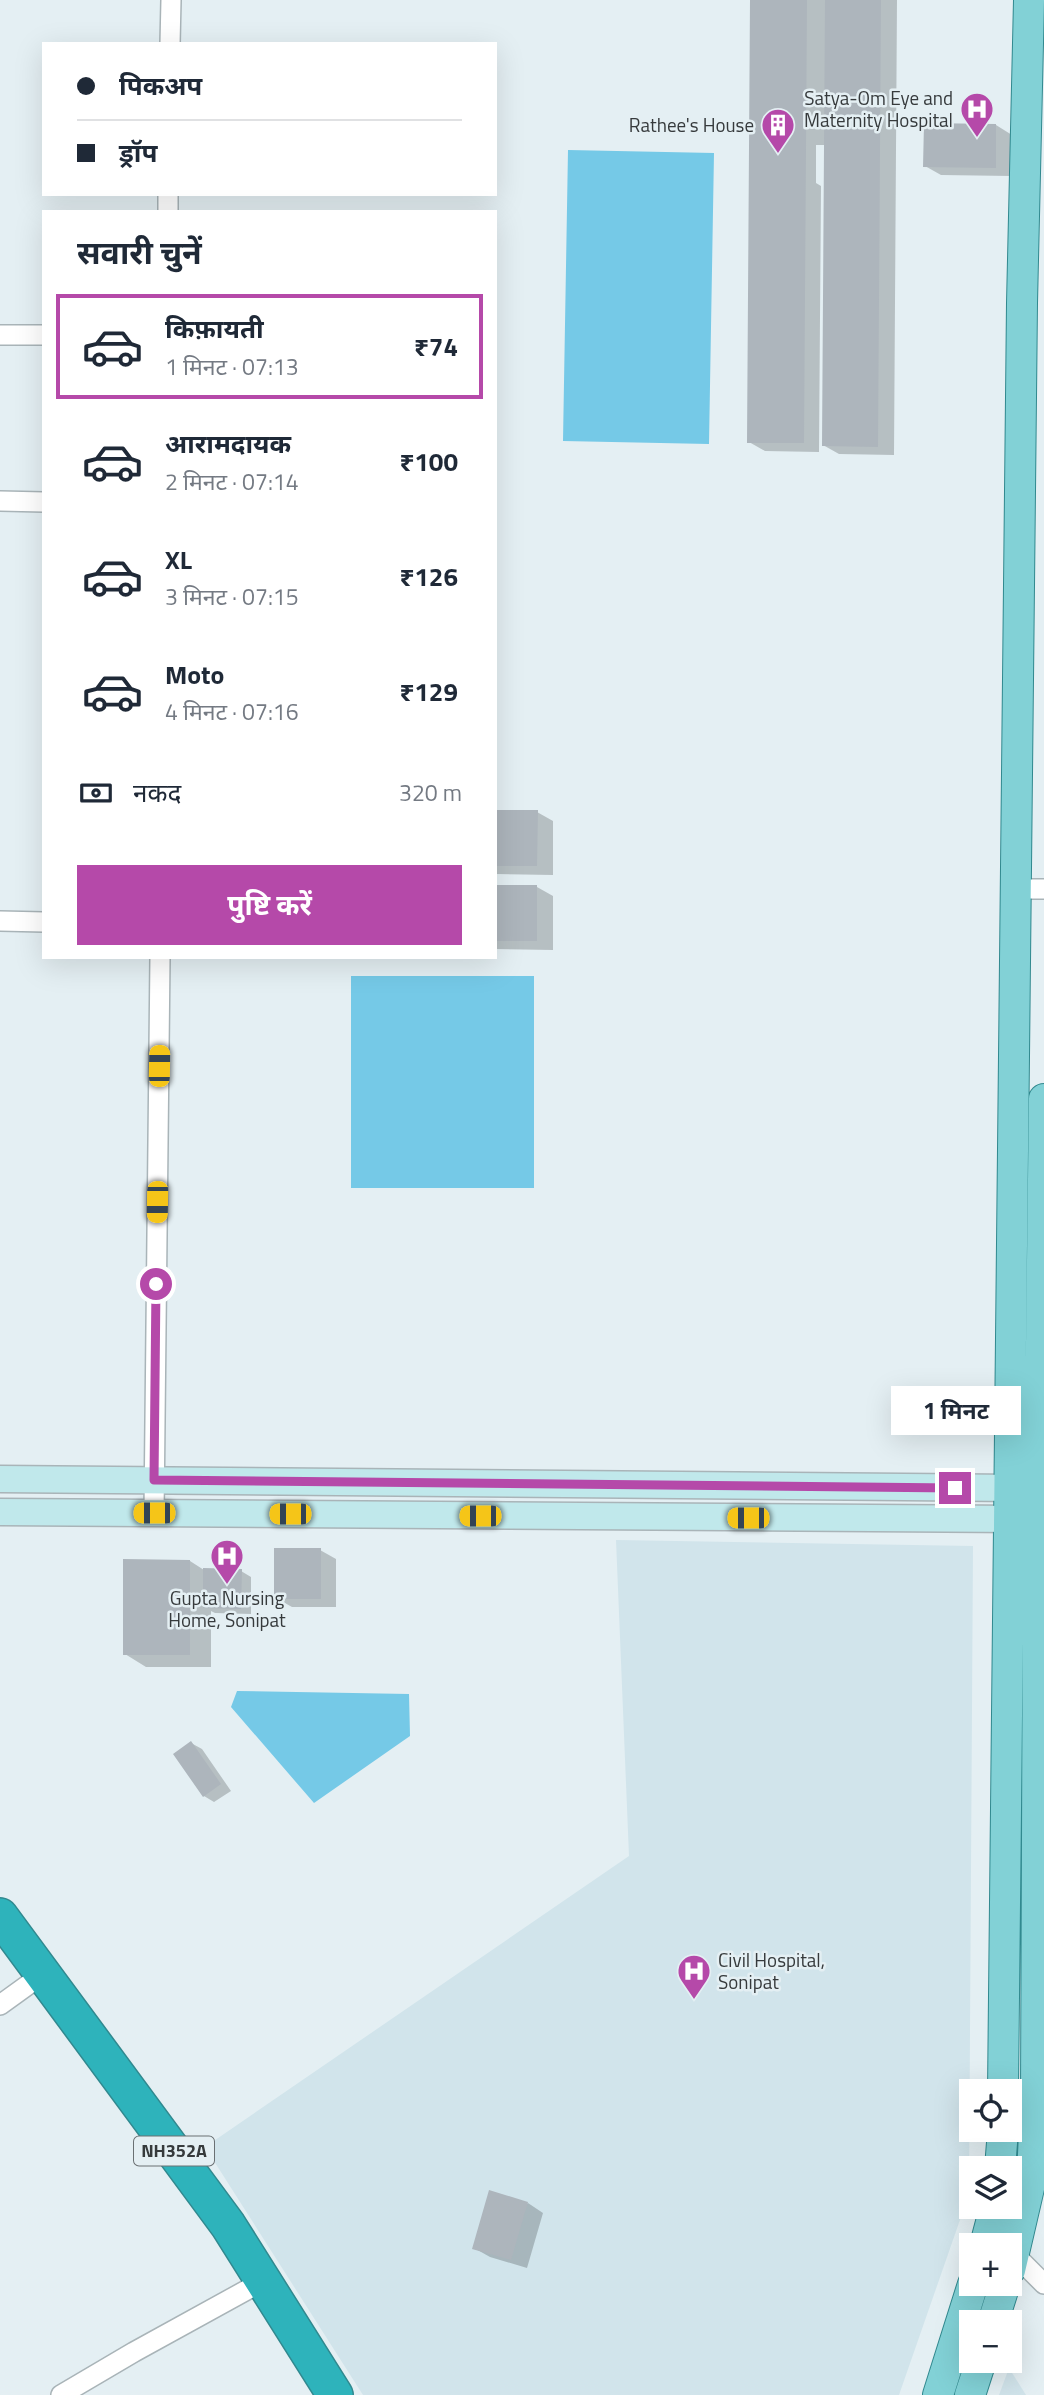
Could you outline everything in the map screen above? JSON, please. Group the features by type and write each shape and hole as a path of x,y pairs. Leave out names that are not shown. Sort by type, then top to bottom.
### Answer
{"highway":[{"name":"NH352A","path":"0,1916 228,2224 335,2395"}],"main road":[{"path":"1018,2233 1032,2175 1036,2092 1031,1519 1030,889 1023,289 1029,0"},
{"path":"1031,1488 1044,1099"},
{"path":"1004,2079 1031,1519"},
{"path":"937,2395 969,2296"},
{"path":"970,2395 977,2373"}],"street":[{"path":"170,42 171,0"},
{"path":"0,335 42,335"},
{"path":"0,502 42,502"},
{"path":"0,921 42,922"},
{"path":"154,1513 160,959"},
{"path":"0,1479 1031,1488"},
{"path":"0,1512 1031,1519"},
{"path":"0,2004 43,1974"},
{"path":"1022,2267 1044,2284"},
{"path":"61,2395 134,2351 263,2281"}],"shaded area":[{"path":"568,150 714,153 709,444 563,441"},
{"path":"351,976 534,976 534,1188 351,1188"},
{"name":"Civil Hospital, Sonipat","path":"616,1540 973,1546 970,2079 959,2079 959,2142 969,2142 969,2156 959,2156 960,2219 899,2395 363,2395 205,2147 629,1856"},
{"path":"237,1691 409,1694 410,1736 314,1803 231,1707"},
{"path":"1007,2373 1012,2373 1026,2395 999,2395"}],"building":[{"path":"750,0 807,0 804,443 747,443"},
{"path":"825,0 881,0 878,447 822,446"},
{"path":"924,123 996,124 996,168 923,167"},
{"path":"497,810 538,810 537,866 497,866"},
{"path":"497,885 537,885 537,941 497,941"},
{"path":"274,1548 321,1548 321,1599 274,1599"},
{"path":"123,1559 190,1560 190,1655 123,1655"},
{"path":"203,1568 242,1569 241,1609 203,1608"},
{"path":"191,1741 221,1784 203,1797 173,1754"},
{"path":"489,2190 528,2202 511,2260 472,2249"}],"place":[{"name":"Satya-Om Eye and Maternity Hospital","path":"977,139"},
{"name":"Rathee's House","path":"778,155"},
{"name":"Gupta Nursing Home, Sonipat","path":"227,1586"},
{"name":"Civil Hospital, Sonipat","path":"694,2001"}],"route":[{"path":"156,1284 154,1480 955,1488"}]}
